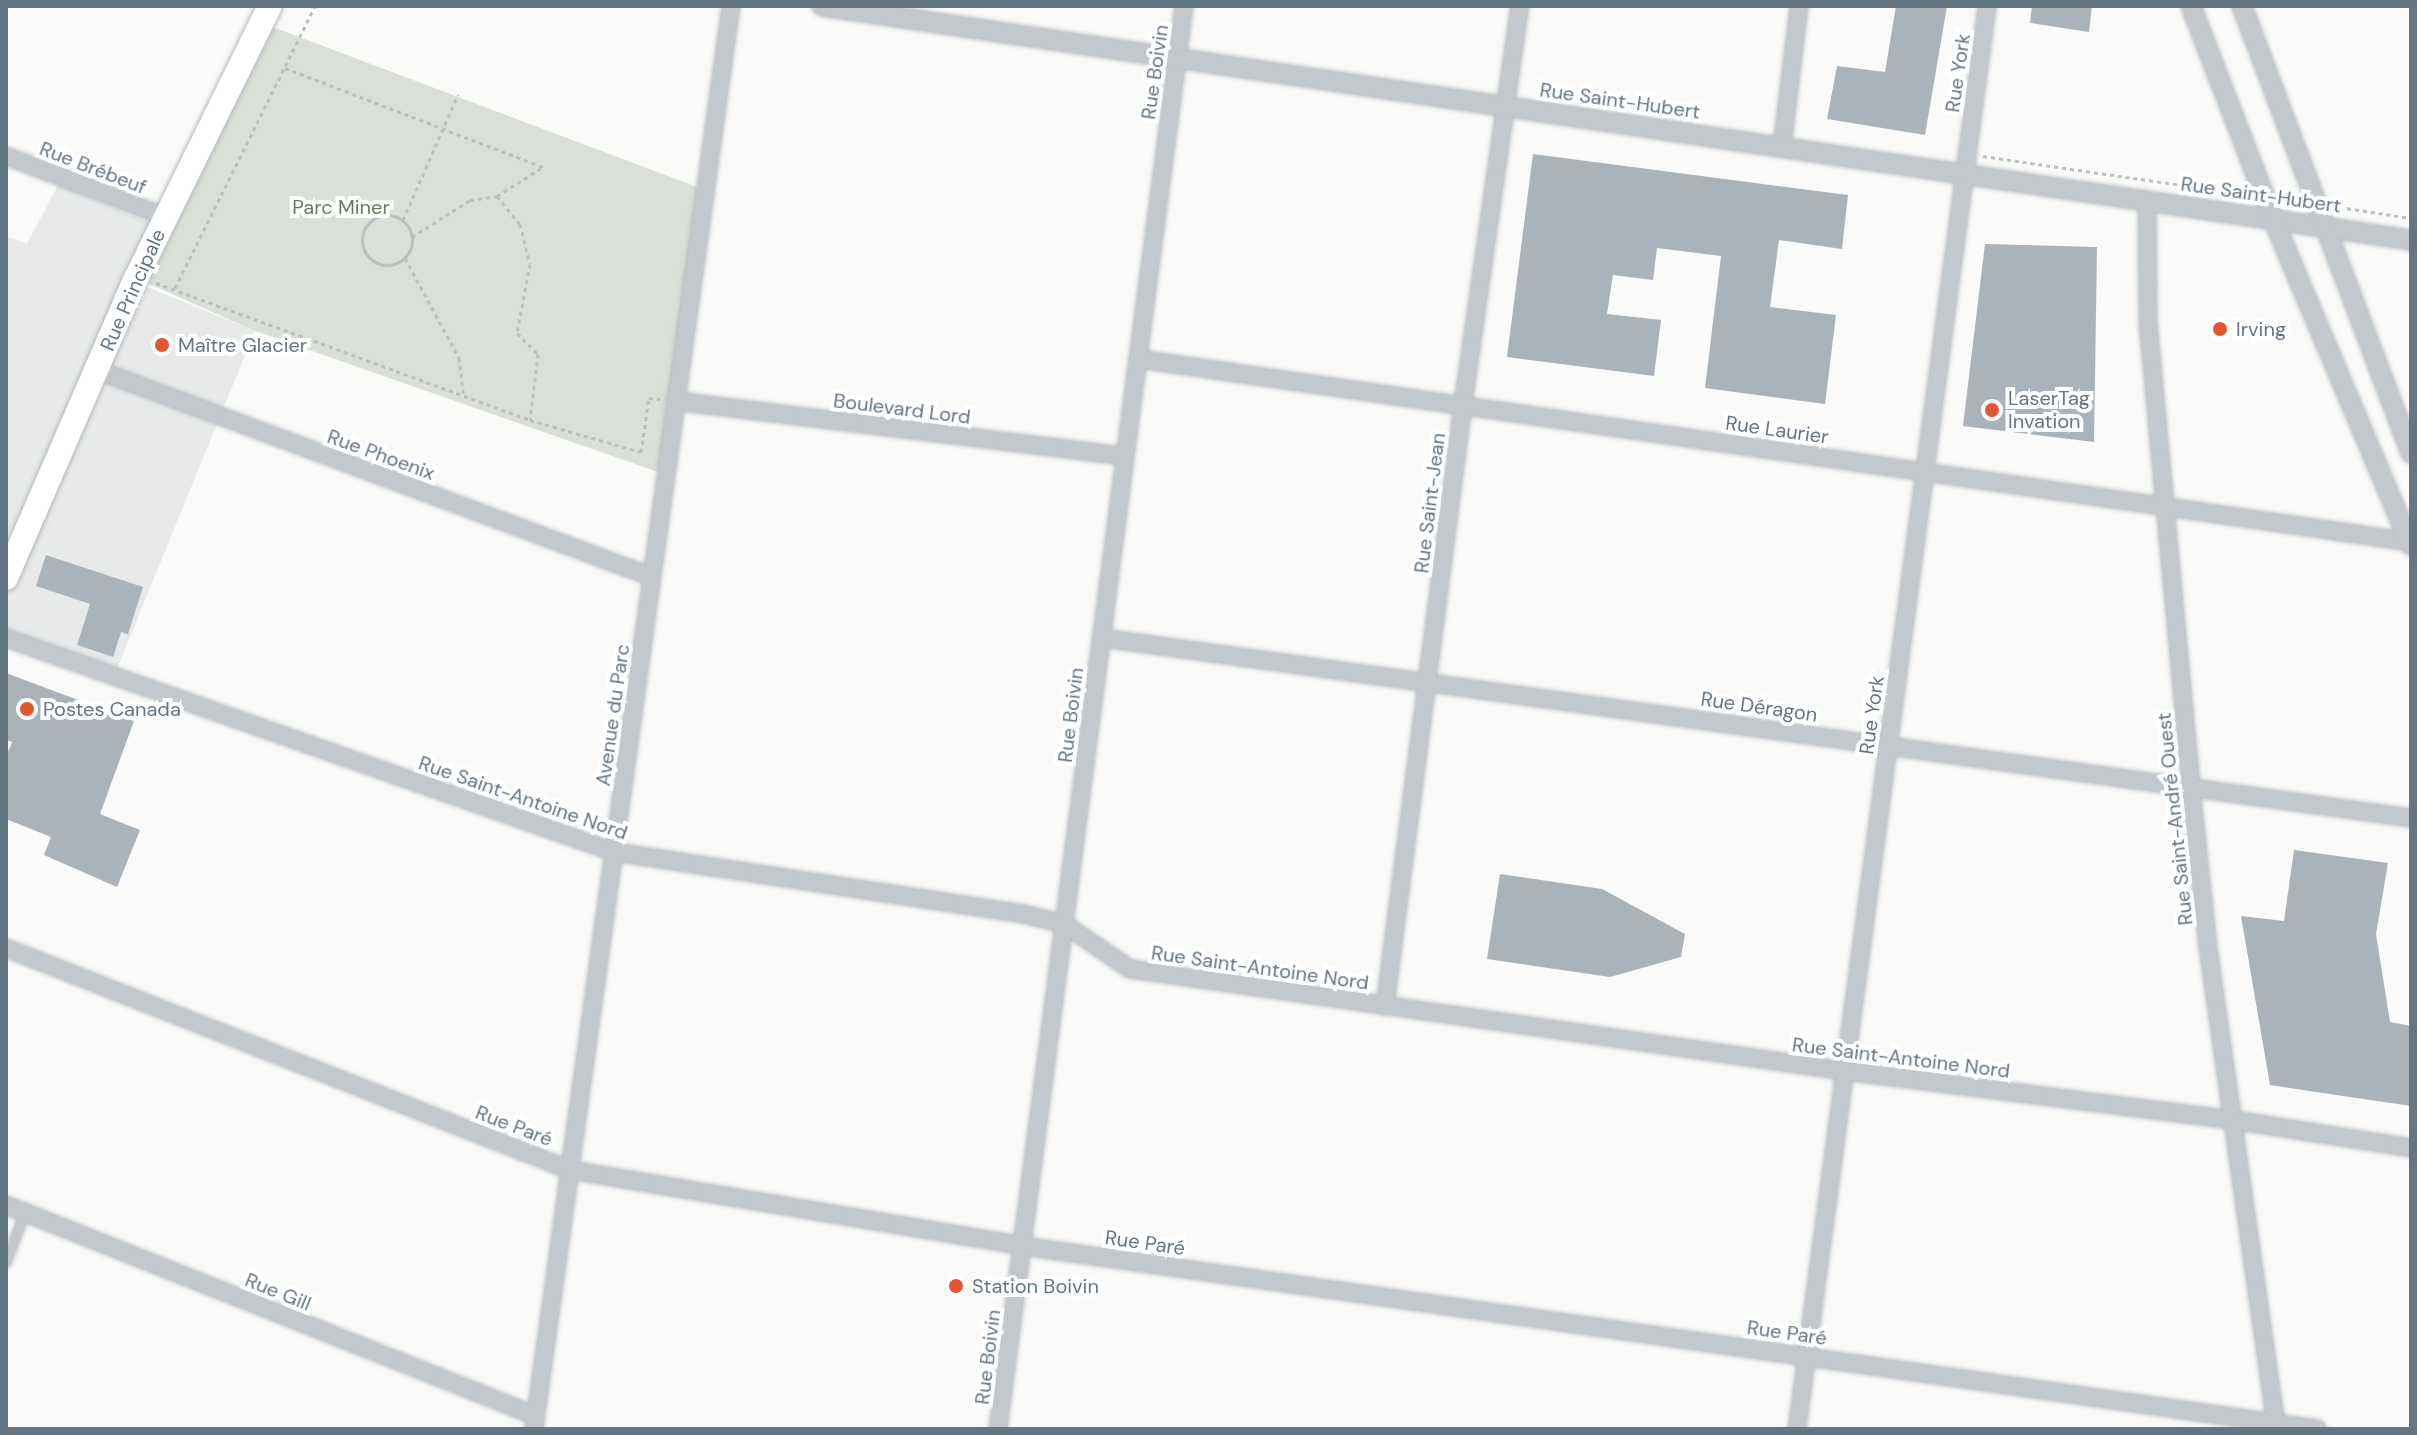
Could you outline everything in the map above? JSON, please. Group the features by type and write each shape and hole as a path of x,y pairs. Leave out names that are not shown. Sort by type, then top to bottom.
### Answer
{"main road":[{"name":"Rue Principale","path":"6,578 166,217 270,6"}],"street":[{"name":"Avenue du Parc","path":"535,1423 731,6"},
{"name":"Rue Saint-Hubert","path":"822,6 2411,240"},
{"name":"Rue Boivin","path":"998,1429 1184,6"},
{"name":"Rue Saint-Jean","path":"1385,1006 1463,405 1520,6"},
{"path":"1782,147 1799,6"},
{"name":"Rue York","path":"1797,1429 1987,6"},
{"path":"2191,6 2273,219 2411,543"},
{"path":"2242,6 2329,228 2337,261 2411,453"},
{"name":"Rue Brébeuf","path":"6,156 166,217"},
{"name":"Rue Saint-André Ouest","path":"2147,201 2148,322 2191,788 2208,947 2277,1426"},
{"name":"Rue Laurier","path":"1138,359 2411,543"},
{"name":"Rue Phoenix","path":"97,370 652,577"},
{"name":"Boulevard Lord","path":"675,401 1125,456"},
{"name":"Rue Saint-Antoine Nord","path":"6,638 614,852 1019,913 1064,924 1130,969 1845,1071 2233,1120 2411,1148"},
{"name":"Rue Déragon","path":"1102,638 2411,818"},
{"name":"Rue Paré","path":"6,948 570,1170 1022,1246 1807,1356 2277,1426 2317,1429"},
{"name":"Rue Gill","path":"6,1205 535,1423"}],"lane":[{"path":"6,1263 26,1213"}],"path":[{"name":"Rue Principale","path":"315,6 175,288 464,396"},
{"path":"285,68 543,167 497,196 470,200 412,237 405,258 390,266 374,262 361,241 365,227 377,217 390,215 403,220 412,237"},
{"path":"403,220 458,95"},
{"path":"497,196 520,224 530,264 517,333 538,354 530,420"},
{"path":"405,258 459,358 464,396 530,420 641,452 649,398 675,401"}],"shaded area":[{"path":"58,185 151,223 128,279 255,331 116,671 6,630 6,236 27,244"}],"green space":[{"name":"Parc Miner","path":"262,23 697,187 677,392 661,473 255,331 136,278"}],"building":[{"path":"1896,6 1947,6 1925,135 1827,119 1837,66 1885,72"},
{"path":"2032,6 2092,6 2089,32 2030,23"},
{"path":"1533,154 1848,195 1842,249 1779,240 1770,307 1836,315 1825,404 1705,388 1721,256 1657,248 1653,280 1613,275 1607,314 1661,320 1654,376 1507,357"},
{"path":"1985,244 2097,247 2094,442 1963,426"},
{"path":"46,555 143,587 128,634 121,632 113,657 77,645 90,604 36,586"},
{"path":"6,673 134,721 100,814 140,830 117,887 44,855 51,837 6,819 6,757 12,742 6,740"},
{"path":"2294,850 2388,863 2376,934 2390,1022 2411,1026 2411,1106 2270,1085 2241,916 2284,921"},
{"path":"1500,874 1602,889 1685,934 1681,957 1610,977 1487,959"}],"place":[{"name":"Irving","path":"2220,329"},
{"name":"Maître Glacier","path":"162,345"},
{"name":"LaserTag Invation","path":"1992,410"},
{"name":"Postes Canada","path":"27,709"},
{"name":"Station Boivin","path":"956,1286"}]}
